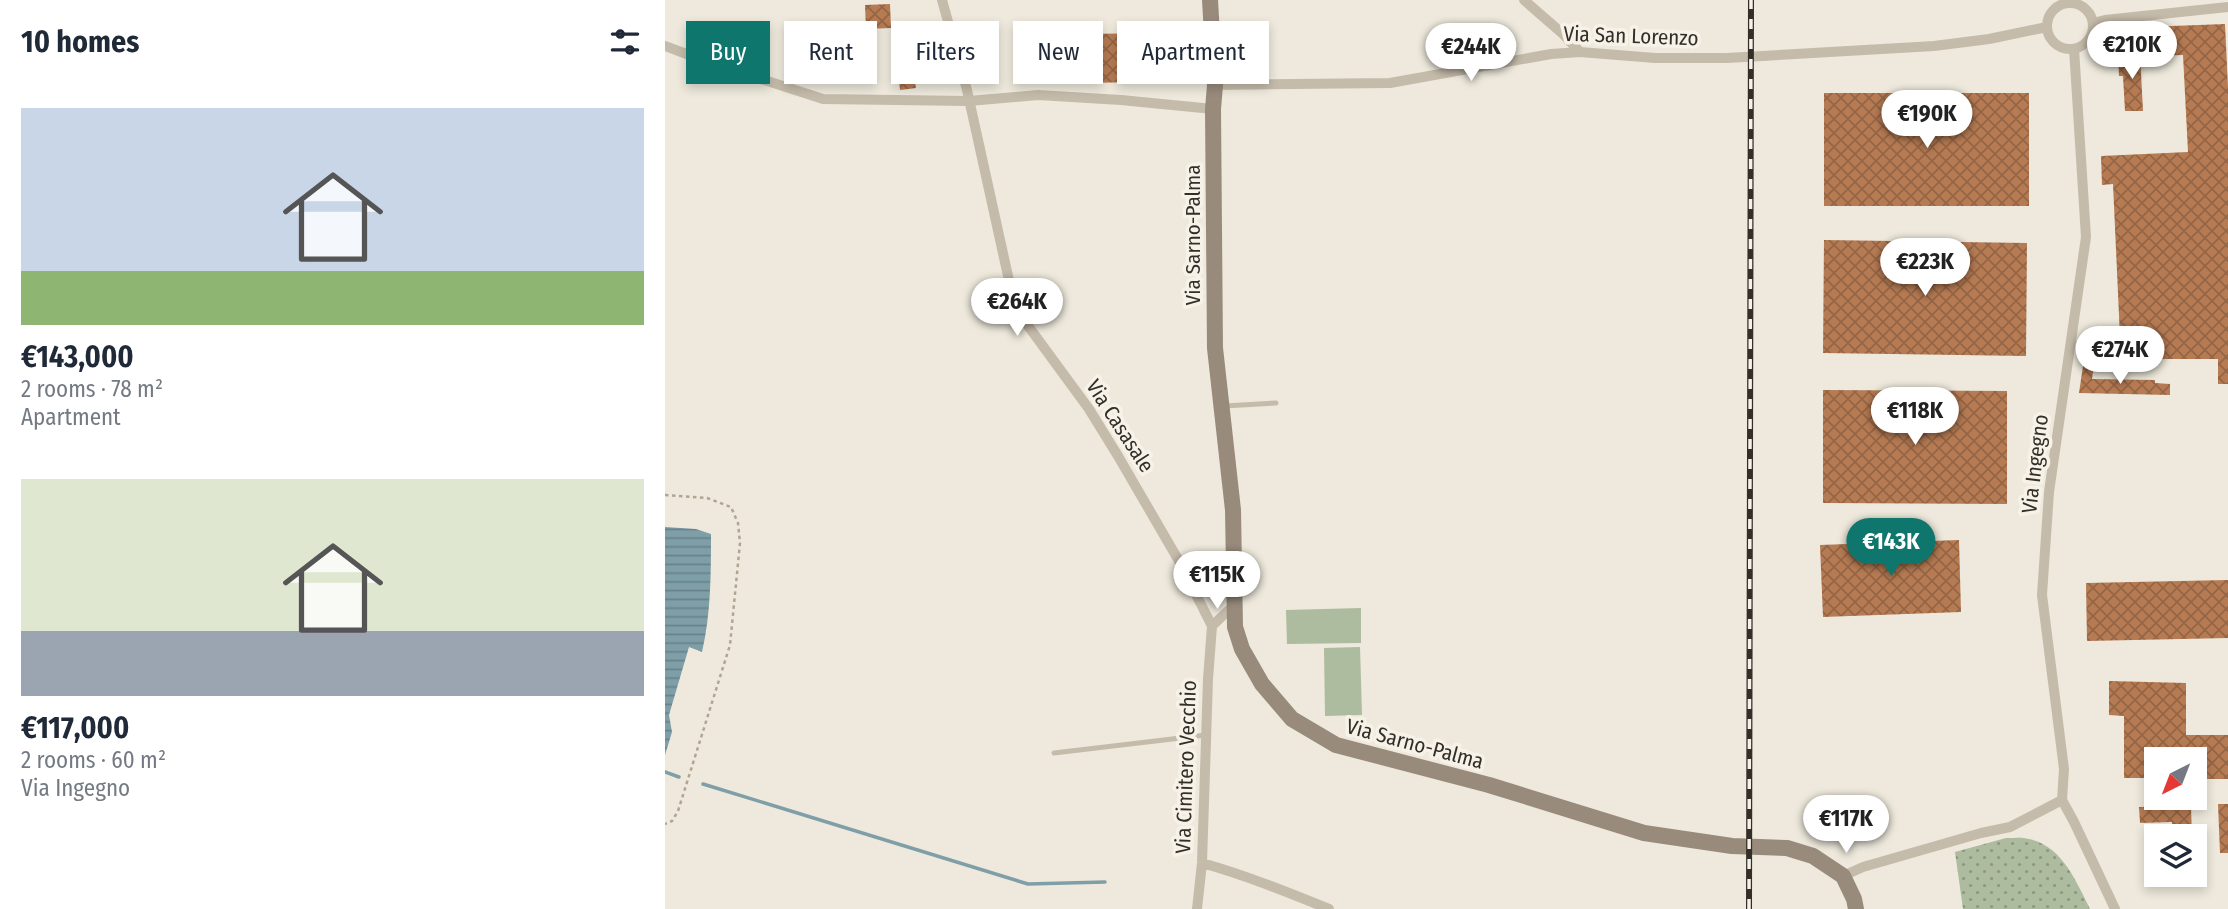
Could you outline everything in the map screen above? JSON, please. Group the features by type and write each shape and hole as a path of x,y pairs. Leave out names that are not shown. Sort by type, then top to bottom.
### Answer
{"main road":[{"name":"Via Sarno-Palma","path":"1210,0 1215,85 1215,348 1233,510 1235,627 1242,649 1262,684 1292,719 1336,745 1489,785 1644,833 1732,846 1787,848 1813,856 1843,876"},
{"path":"1843,876 1856,909"}],"street":[{"name":"Via Casasale","path":"942,0 969,101 1012,294 1026,323 1089,409 1118,456 1179,561 1212,626"},
{"path":"1524,0 1580,52"},
{"path":"2068,2 2087,10 2093,23 2089,40 2074,48 2056,44 2047,27 2055,8 2068,2"},
{"path":"2093,23 2228,6"},
{"name":"Via San Lorenzo","path":"1215,85 1390,83 1537,56 1580,52 1655,58 1727,58 1959,44 2047,27"},
{"path":"665,46 823,99 969,101 1038,95 1213,108"},
{"name":"Via Ingegno","path":"2062,800 2064,769 2042,595 2049,492 2086,237 2074,48"},
{"path":"1212,626 1235,604"},
{"name":"Via Cimitero Vecchio","path":"1197,909 1202,863 1212,626"},
{"path":"1843,876 1981,833 2010,827 2062,800 2115,909"},
{"path":"1202,863 1249,877 1329,909"}],"lane":[{"path":"1221,406 1276,403"},
{"path":"1054,753 1206,735"}],"path":[{"path":"665,495 707,498 731,507 738,523 740,543 730,645 678,811 672,821 665,824"}],"green space":[{"path":"1361,608 1361,643 1287,644 1286,610"},
{"path":"1360,647 1362,715 1325,716 1324,648"},
{"path":"2006,838 2029,839 2050,849 2067,866 2090,909 1963,909 1955,852"}],"water":[{"path":"665,527 696,529 711,534 711,578 702,652 689,647 669,715 672,732 665,755"}],"building":[{"path":"890,4 891,28 877,29 877,21 866,21 865,5"},
{"path":"2225,24 2228,87 2228,384 2218,384 2218,359 2121,359 2113,184 2102,185 2101,156 2188,152 2183,55 2147,56 2146,27"},
{"path":"1103,34 1117,34 1117,82 1103,83"},
{"path":"2140,53 2143,111 2125,111 2123,76 2119,76 2118,54"},
{"path":"899,84 915,84 916,88 900,90"},
{"path":"1824,93 2029,93 2029,206 1824,206"},
{"path":"1824,240 2027,243 2026,356 1823,353"},
{"path":"2083,366 2094,366 2092,379 2155,380 2155,383 2170,384 2170,395 2079,393"},
{"path":"1823,390 2007,391 2007,504 1823,503"},
{"path":"1959,540 1961,612 1823,617 1820,545"},
{"path":"2228,580 2228,638 2087,641 2086,583"},
{"path":"2109,681 2186,683 2186,735 2228,735 2228,779 2207,779 2207,747 2144,747 2144,778 2124,778 2124,716 2109,715"},
{"path":"2218,804 2228,804 2228,853 2220,853"},
{"path":"2139,807 2144,807 2144,810 2191,810 2192,824 2140,823"}],"waterway":[{"path":"665,772 679,777"},
{"path":"703,784 1028,884 1105,882"}],"railway":[{"path":"1749,909 1751,0"}]}
